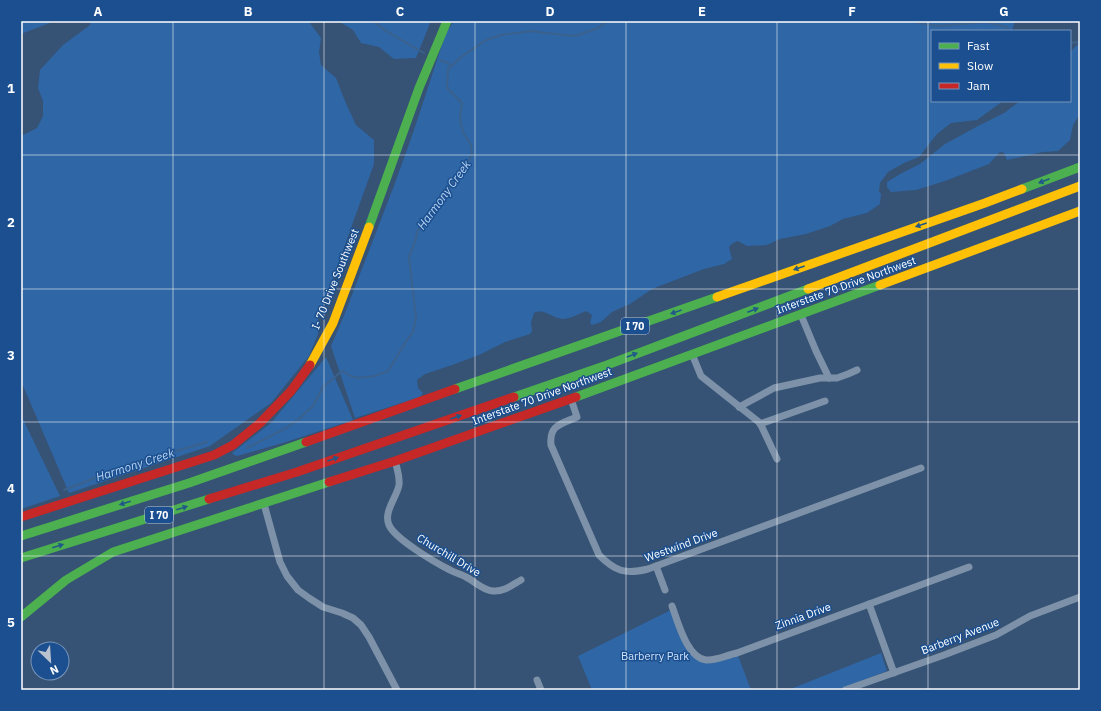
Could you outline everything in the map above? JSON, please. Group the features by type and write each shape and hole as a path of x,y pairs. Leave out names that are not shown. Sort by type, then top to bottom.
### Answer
{"main road":[{"name":"I- 70 Drive Southwest","path":"21,517 214,454 233,445 260,423 291,391 311,364 333,323 419,88 447,21"},
{"name":"I 70","path":"21,536 189,483 977,206 1080,167"},
{"name":"I 70","path":"21,558 297,472 614,362 1080,186"},
{"name":"Interstate 70 Drive Northwest","path":"21,617 66,580 113,552 395,461 571,399 1080,211"}],"street":[{"path":"801,315 816,352 829,378"},
{"path":"692,354 701,376 760,424 777,459"},
{"path":"739,407 774,388 820,378 836,378 857,370"},
{"name":"Westwind Drive","path":"571,399 576,417 552,430 550,438 551,445 599,555 615,569 628,572 639,572 656,566 921,468"},
{"path":"760,424 825,401"},
{"name":"Churchill Drive","path":"395,461 399,485 388,514 388,520 389,525 398,537 431,560 450,571 467,577 482,588 494,591 504,590 521,580"},
{"path":"264,504 280,562 287,576 298,590 309,598 323,607 353,618 361,625 369,636 397,690"},
{"path":"656,566 665,590"},
{"name":"Zinnia Drive","path":"672,606 688,647 704,660 712,660 737,653 970,567"},
{"name":"Barberry Avenue","path":"845,690 996,636 1030,616 1080,598"},
{"path":"869,604 894,672"},
{"path":"537,680 541,690"}],"green space":[{"path":"21,21 55,21 21,34"},
{"path":"90,21 310,21 321,38 319,52 321,65 336,78 356,125 374,140 374,164 318,320 318,334 309,356 271,403 210,446 69,493 21,381 21,135 37,128 43,116 43,101 38,88 40,70 63,45 90,25"},
{"path":"338,21 431,21 416,58 394,59 379,47 361,43 353,30"},
{"path":"454,21 1015,21 1012,30 931,30 931,102 1002,102 977,120 951,123 937,134 919,157 888,172 880,183 880,204 867,213 843,219 830,226 806,234 780,239 767,245 747,246 738,241 733,243 729,247 732,259 724,264 704,269 652,289 630,304 612,312 601,322 592,325 590,323 592,315 586,311 565,319 558,318 545,312 534,313 531,322 532,331 530,334 505,342 479,355 425,374 417,380 418,388 423,393 420,397 355,418 331,346 395,183 446,33"},
{"path":"1080,42 1080,114 1073,125 1070,140 1058,151 1043,152 1007,160 1004,153 1000,152 989,164 945,181 916,190 891,192 887,187 887,182 920,164 945,144 1004,113 1019,102 1071,102 1071,51"},
{"path":"326,357 353,420 283,443 237,456 234,455 232,453 271,423"},
{"path":"21,415 60,496 21,509"},
{"name":"Barberry Park","path":"673,609 688,647 704,660 737,653 751,690 592,690 578,656"},
{"path":"881,653 887,671 837,690 788,690"}],"waterway":[{"path":"373,21 386,31 424,53"},
{"name":"Harmony Creek","path":"247,448 286,428 300,418 313,406 323,387 342,371 357,378 375,376 388,371 413,332 416,317 409,257 418,230 431,217 440,196 457,179 472,155 471,145 461,126 460,117 462,103 447,88 448,69 461,57 486,40 501,35 532,31 575,36 598,28 608,21"},
{"name":"Harmony Creek","path":"908,21 937,26 986,22 1006,27 1009,30"},
{"name":"Harmony Creek","path":"1071,43 1080,42"},
{"path":"440,60 451,65"},
{"name":"Harmony Creek","path":"64,490 131,464 207,442"}],"traffic: fast":[{"path":"369,227 419,88 447,21"},
{"path":"1022,189 1080,167"},
{"path":"576,397 880,285"},
{"path":"514,397 607,365 808,289"},
{"path":"455,389 717,297"},
{"path":"21,536 189,483 306,442"},
{"path":"21,617 66,580 113,552 329,482"},
{"path":"21,558 209,499"}],"traffic: slow":[{"path":"808,289 1080,186"},
{"path":"717,297 1022,189"},
{"path":"880,285 1080,211"},
{"path":"310,365 333,323 369,227"}],"traffic: jam":[{"path":"21,517 214,455 233,445 260,423 291,391 310,365"},
{"path":"306,442 455,389"},
{"path":"209,499 297,472 514,397"},
{"path":"329,482 395,461 576,397"}]}
